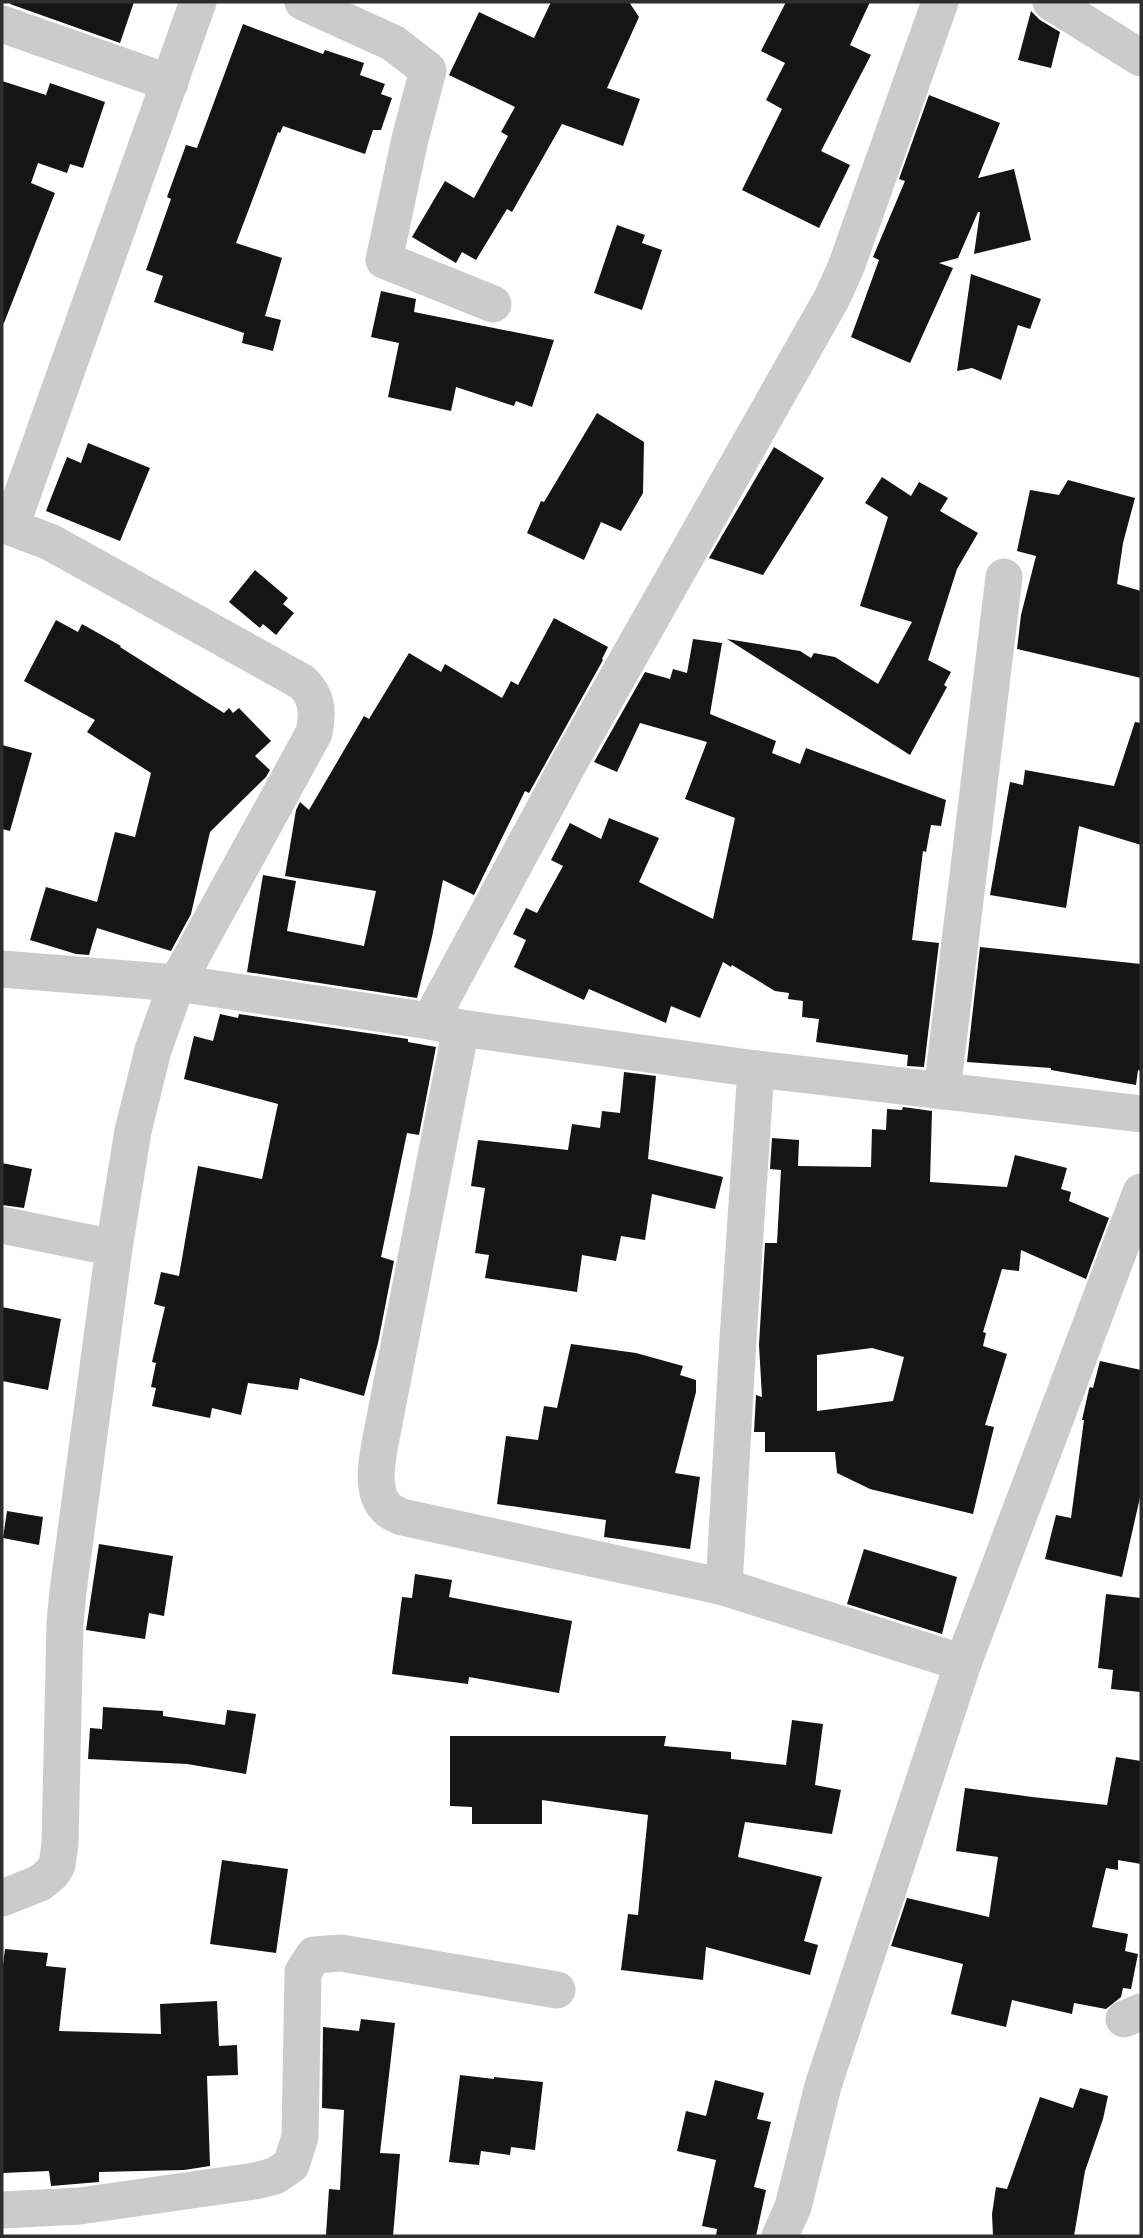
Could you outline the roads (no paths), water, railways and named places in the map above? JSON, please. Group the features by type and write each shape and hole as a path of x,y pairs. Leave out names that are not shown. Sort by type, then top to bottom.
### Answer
{"street":[{"path":"2,1898 40,1883 57,1865 60,1844 68,1591 114,1248 133,1131 153,1050 177,983 314,733 317,715 312,692 302,682 50,542 6,525 198,2"},
{"path":"940,2 846,267 832,298 569,762 446,1024 376,1471 379,1496 383,1504 402,1517 724,1587 963,1663"},
{"path":"1051,2 1141,58"},
{"path":"323,6 393,43 428,70 384,260 493,304"},
{"path":"2,24 170,83"},
{"path":"942,1091 1004,577"},
{"path":"2,969 177,983 756,1069 1141,1115"},
{"path":"724,1587 737,1339 756,1069"},
{"path":"780,2236 793,2207 823,2086 963,1663 1141,1192"},
{"path":"2,1226 114,1248"},
{"path":"2,2210 80,2206 255,2181 275,2176 291,2165 300,2137 303,1972 314,1955 341,1953 557,1990"}]}
